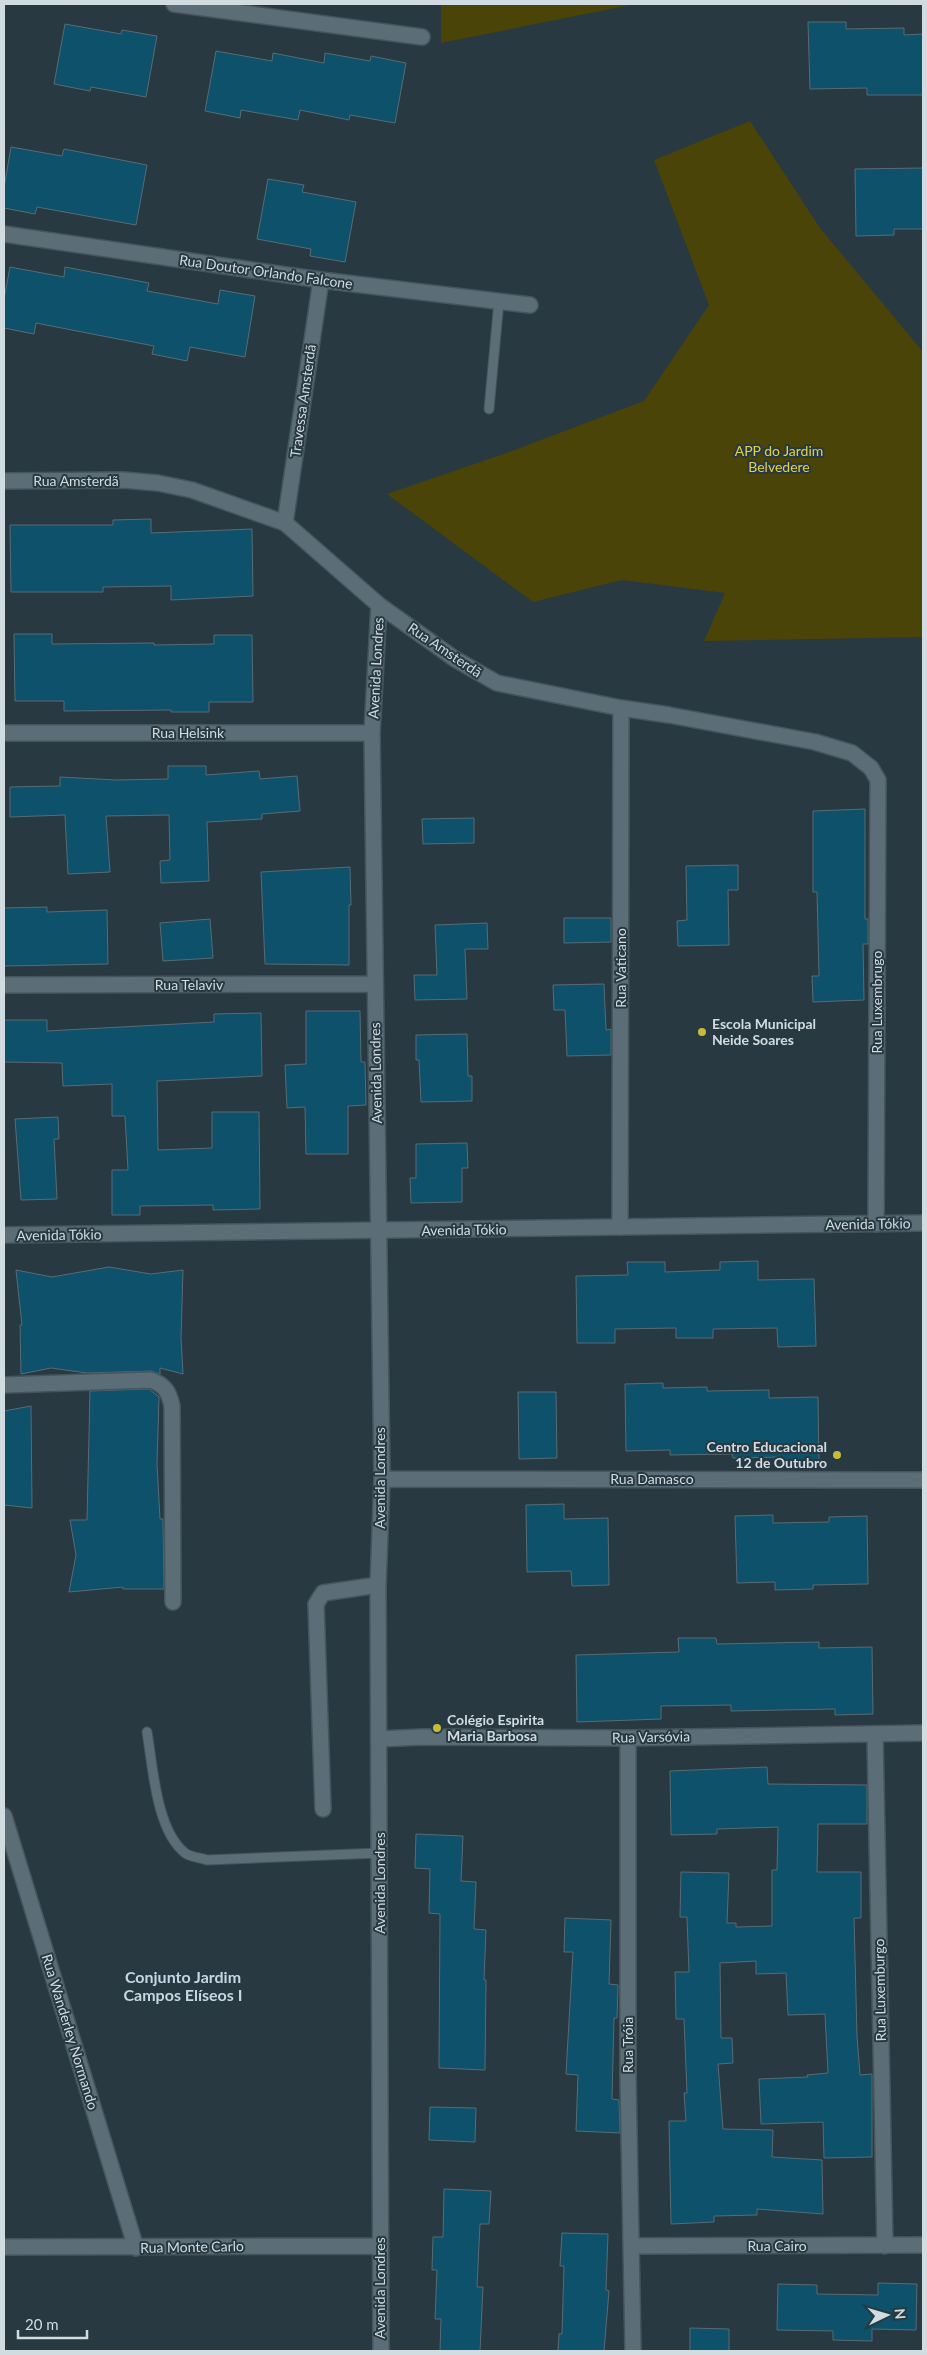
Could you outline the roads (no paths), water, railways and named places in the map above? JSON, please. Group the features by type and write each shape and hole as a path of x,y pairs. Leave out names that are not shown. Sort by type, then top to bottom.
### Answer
{"street":[{"path":"174,4 422,37"},
{"name":"Rua Doutor Orlando Falcone","path":"4,234 320,280 530,305"},
{"name":"Travessa Amsterdã","path":"285,523 320,280"},
{"name":"Rua Amsterdã","path":"4,481 123,480 158,483 192,490 285,523 379,605 455,659 497,683 621,708 678,716 816,742 852,753 871,768 878,780"},
{"name":"Avenida Londres","path":"379,605 372,733 382,1479 378,1585 381,2351"},
{"name":"Rua Vaticano","path":"620,1228 621,708"},
{"name":"Rua Helsink","path":"4,732 372,733"},
{"name":"Rua Luxembrugo","path":"876,1224 878,780"},
{"name":"Rua Telaviv","path":"4,985 374,984"},
{"name":"Avenida Tókio","path":"4,1235 923,1223"},
{"path":"4,1385 151,1380 161,1384 169,1393 172,1406 173,1602"},
{"name":"Rua Damasco","path":"382,1479 923,1480"},
{"path":"323,1809 316,1604 323,1593 378,1585"},
{"name":"Rua Varsóvia","path":"379,1739 422,1737 628,1738 923,1733"},
{"name":"Rua Luxemburgo","path":"875,1735 885,2246"},
{"name":"Rua Tróia","path":"628,1738 628,2077 633,2351"},
{"name":"Rua Wanderley Normando","path":"4,1816 136,2248"},
{"name":"Rua Cairo","path":"632,2246 923,2245"},
{"name":"Rua Monte Carlo","path":"4,2247 380,2246"}],"lane":[{"path":"489,409 499,301"},
{"path":"146,1732 162,1814 171,1838 186,1854 207,1860 380,1853"}],"place":[{"name":"Escola Municipal Neide Soares","path":"702,1032"},
{"name":"Centro Educacional 12 de Outubro","path":"837,1455"},
{"name":"Colégio Espirita Maria Barbosa","path":"437,1728"}],"district":[{"name":"Conjunto Jardim Campos Elíseos I","path":"183,1986"}],"park label":[{"name":"APP do Jardim Belvedere","path":"779,460"}]}
